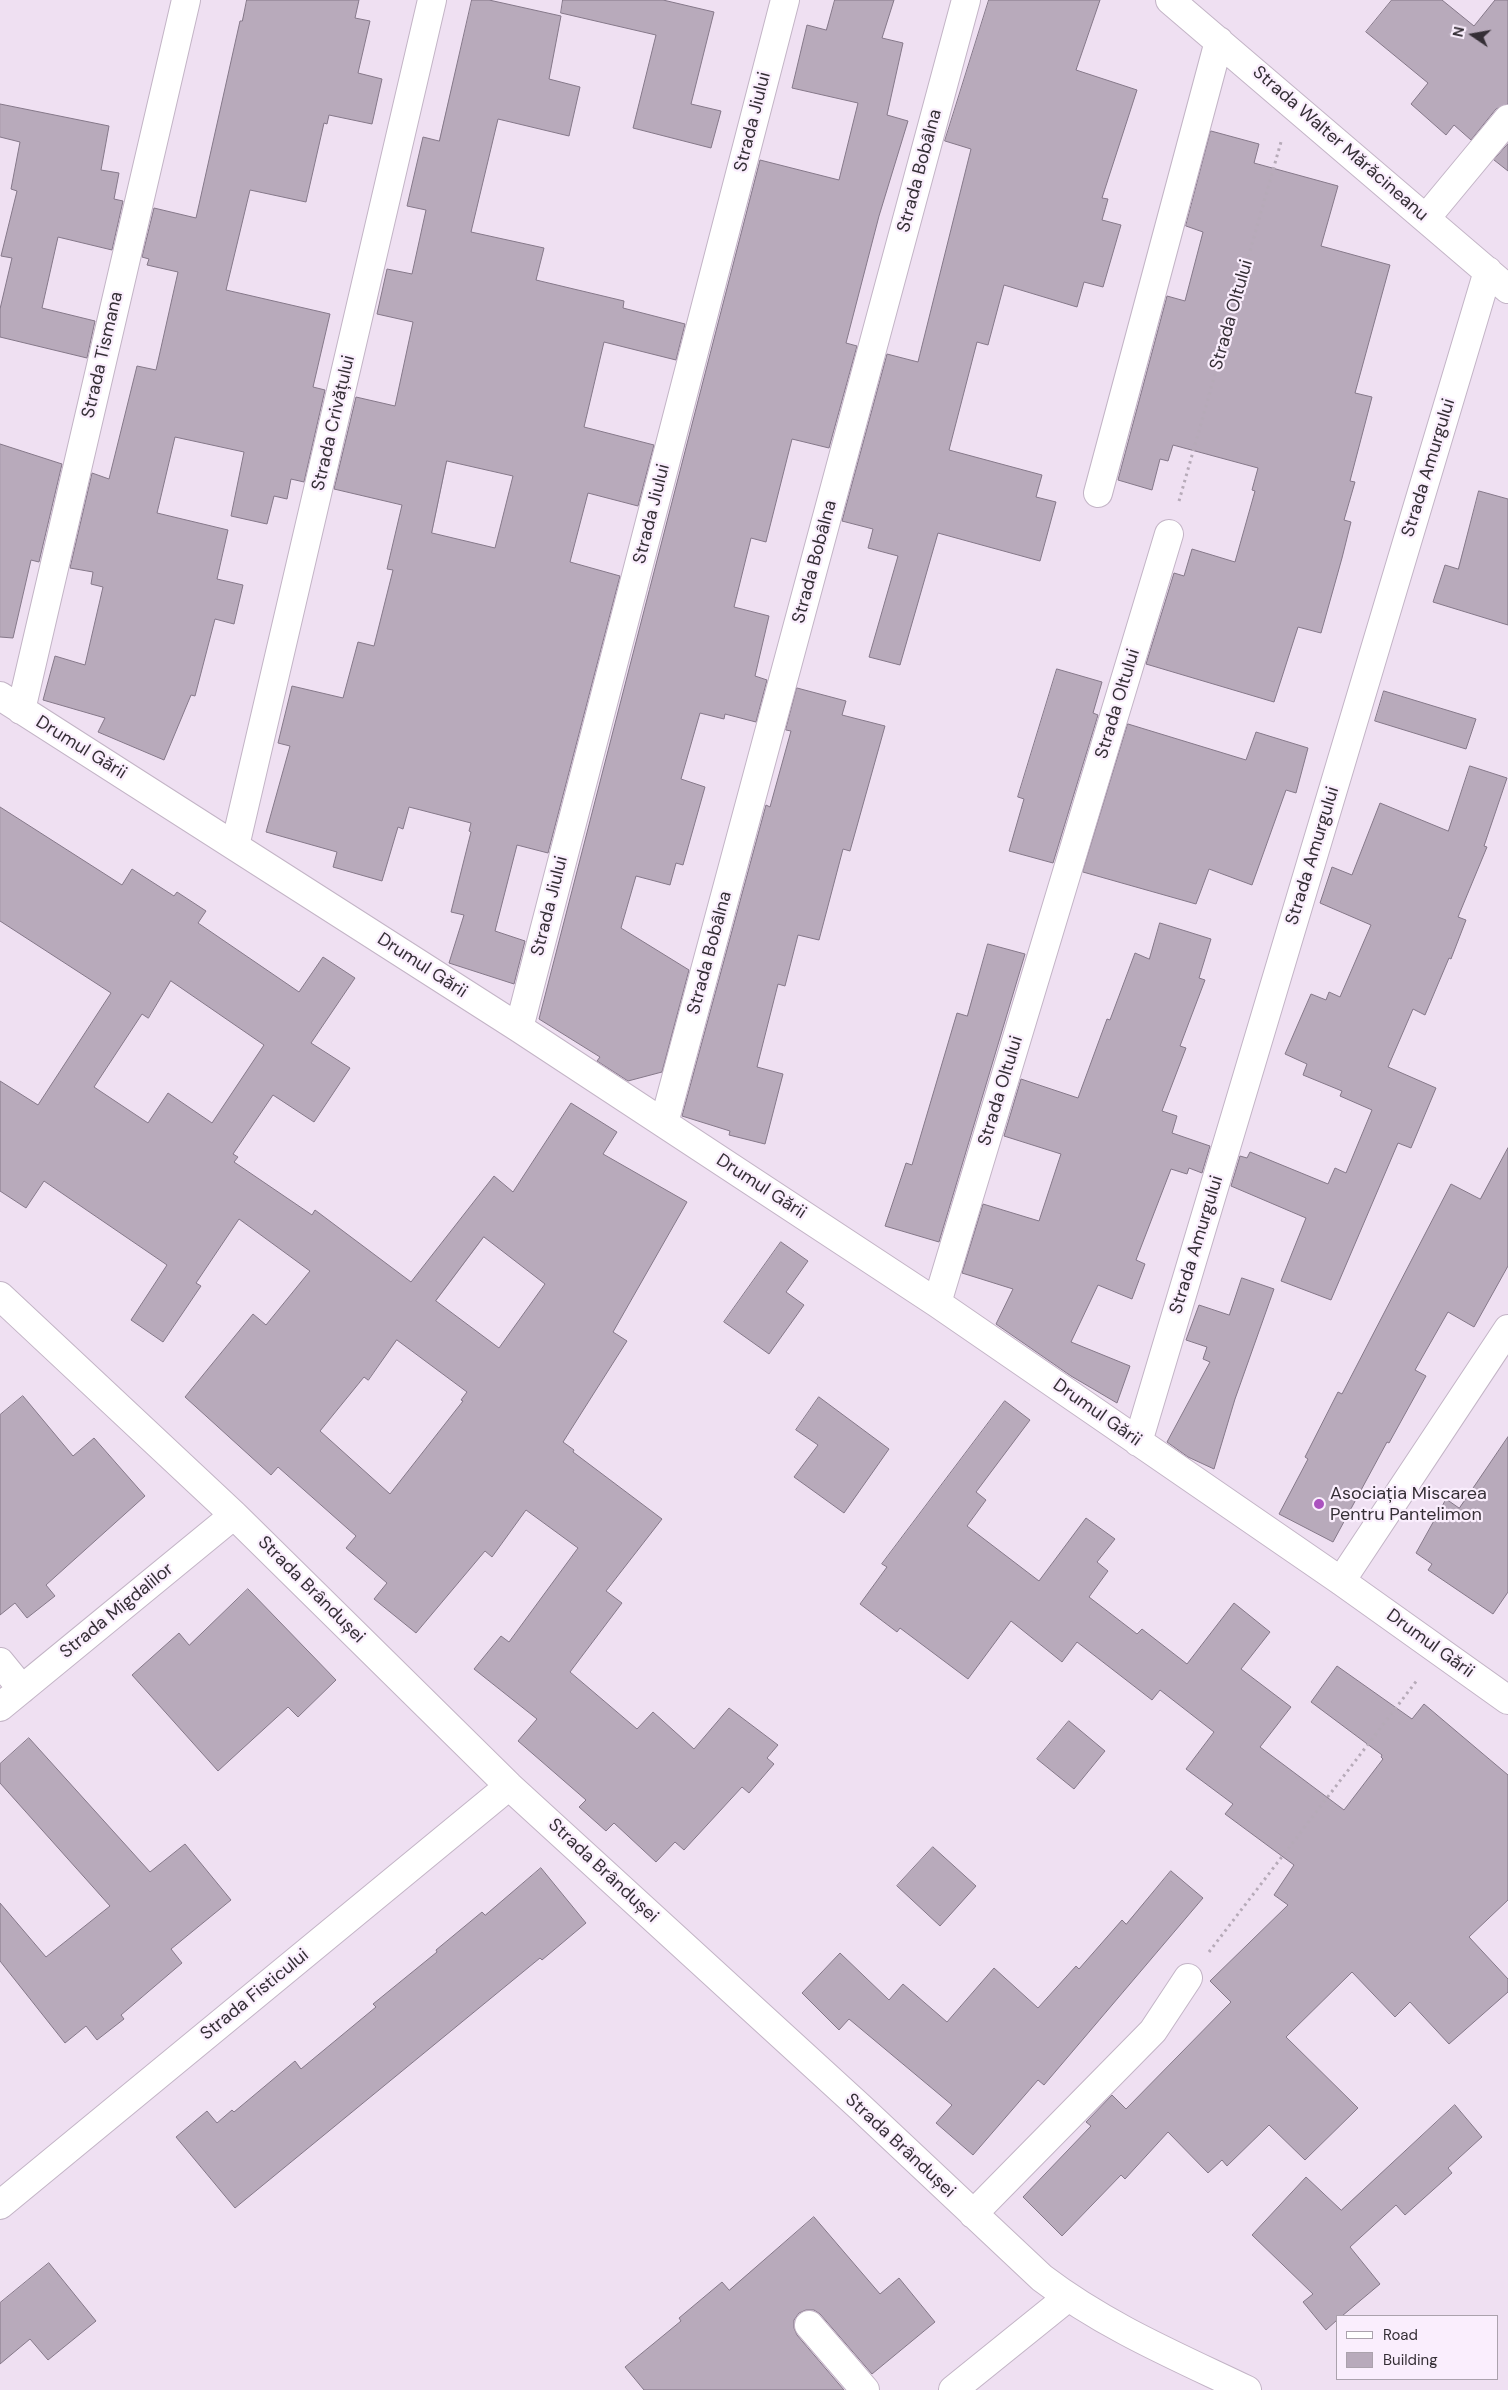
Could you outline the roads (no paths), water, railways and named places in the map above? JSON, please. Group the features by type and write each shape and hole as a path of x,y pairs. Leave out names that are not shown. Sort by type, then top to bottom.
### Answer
{"street":[{"name":"Strada Tismana","path":"10,703 186,0"},
{"name":"Strada Crivățului","path":"236,846 432,0"},
{"name":"Strada Jiului","path":"519,1028 784,0"},
{"name":"Strada Bobâlna","path":"664,1123 966,0"},
{"name":"Strada Walter Mărăcineanu","path":"1170,0 1292,102 1508,289"},
{"path":"1098,493 1220,41"},
{"path":"1426,218 1508,119"},
{"name":"Strada Amurgului","path":"1138,1442 1488,271"},
{"name":"Strada Oltului","path":"937,1303 1169,534"},
{"name":"Drumul Gării","path":"10,703 519,1028 937,1303 1341,1580 1508,1700"},
{"name":"Strada Brândușei","path":"0,1296 234,1515 509,1786 846,2094 1042,2278 1067,2298 1121,2330 1247,2390"},
{"path":"1341,1580 1508,1329"},
{"name":"Strada Migdalilor","path":"0,1707 234,1515"},
{"path":"0,1662 22,1689"},
{"name":"Strada Fisticului","path":"0,2205 509,1786"},
{"path":"973,2214 1153,2031 1188,1978"},
{"path":"953,2390 1067,2298"},
{"path":"809,2325 865,2390"}],"place":[{"name":"Asociația Miscarea Pentru Pantelimon","path":"1319,1504"}]}
